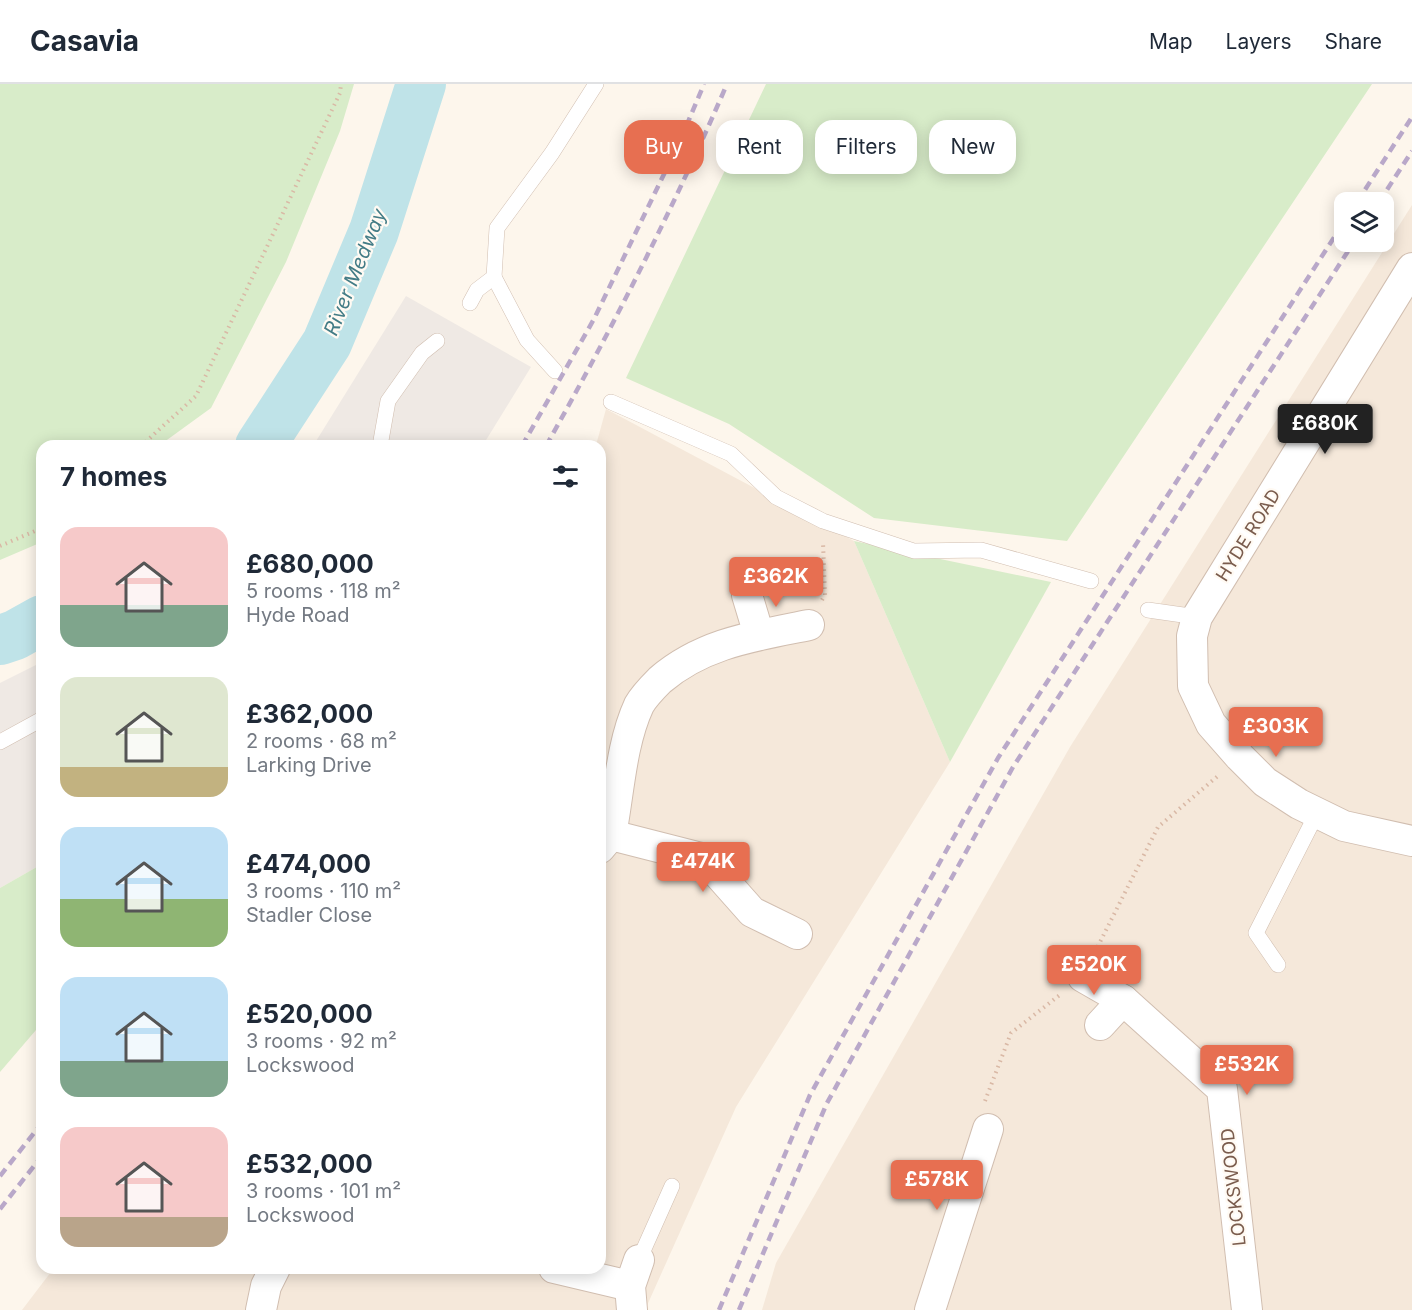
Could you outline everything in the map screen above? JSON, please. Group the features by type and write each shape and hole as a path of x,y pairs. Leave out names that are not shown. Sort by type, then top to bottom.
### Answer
{"street":[{"name":"HYDE ROAD","path":"1197,617 1412,268"},
{"path":"747,595 759,635"},
{"path":"1197,617 1192,636 1193,686 1211,724 1240,757 1265,782 1317,813 1344,826 1412,841"},
{"path":"606,837 630,730 640,702 676,666 704,650 809,624"},
{"path":"606,841 705,859 752,912 797,934"},
{"name":"LOCKSWOOD","path":"1083,977 1123,1000 1222,1089 1247,1310"},
{"path":"1100,1025 1123,1000"},
{"path":"930,1310 988,1129"},
{"path":"261,1310 266,1286 272,1274"},
{"path":"582,1274 634,1285"}],"lane":[{"path":"555,371 527,340 494,277 497,228 552,153 596,84"},
{"path":"470,303 477,290 494,277"},
{"path":"381,440 388,401 422,354 437,341"},
{"path":"611,402 731,454 776,497 823,521 914,551 981,550 1091,581"},
{"path":"1148,610 1197,617"},
{"path":"0,742 36,722"},
{"path":"1278,965 1256,933 1317,813"},
{"path":"634,1285 672,1186"}],"path":[{"path":"148,440 196,396 340,93 341,84"},
{"path":"809,624 825,596 823,521"},
{"path":"0,546 36,531"},
{"path":"988,1129 976,1123 1011,1033 1083,977 1158,826 1240,757"}],"shaded area":[{"path":"1412,205 1412,1310 762,1310 776,1263 1070,747 1382,252 1394,252 1394,234"},
{"path":"406,296 531,367 486,440 317,440"},
{"path":"606,409 854,541 950,762 736,1107 645,1310 22,1310 49,1274 606,1274 606,440 597,440"},
{"path":"36,665 36,867 0,888 0,683"}],"green space":[{"path":"0,84 354,84 340,131 286,262 211,408 167,440 36,440 36,545 0,560"},
{"path":"766,84 1372,84 1067,541 874,518 729,424 626,378 723,174 803,174 803,120 749,120"},
{"path":"854,541 1051,582 950,762"},
{"path":"36,867 36,1030 0,1072 0,888"}],"waterway":[{"name":"River Medway","path":"264,440 327,343 374,231 421,84"},
{"name":"River Medway","path":"0,640 36,623"}],"railway":[{"path":"525,440 594,319 680,141 704,84"},
{"path":"549,440 641,267 727,84"},
{"path":"1363,192 1412,117"},
{"path":"1385,192 1412,151"},
{"path":"719,1310 810,1095 998,758 1334,237"},
{"path":"739,1310 827,1103 1013,767 1348,252"},
{"path":"0,1176 36,1131"},
{"path":"0,1209 36,1164"}]}
